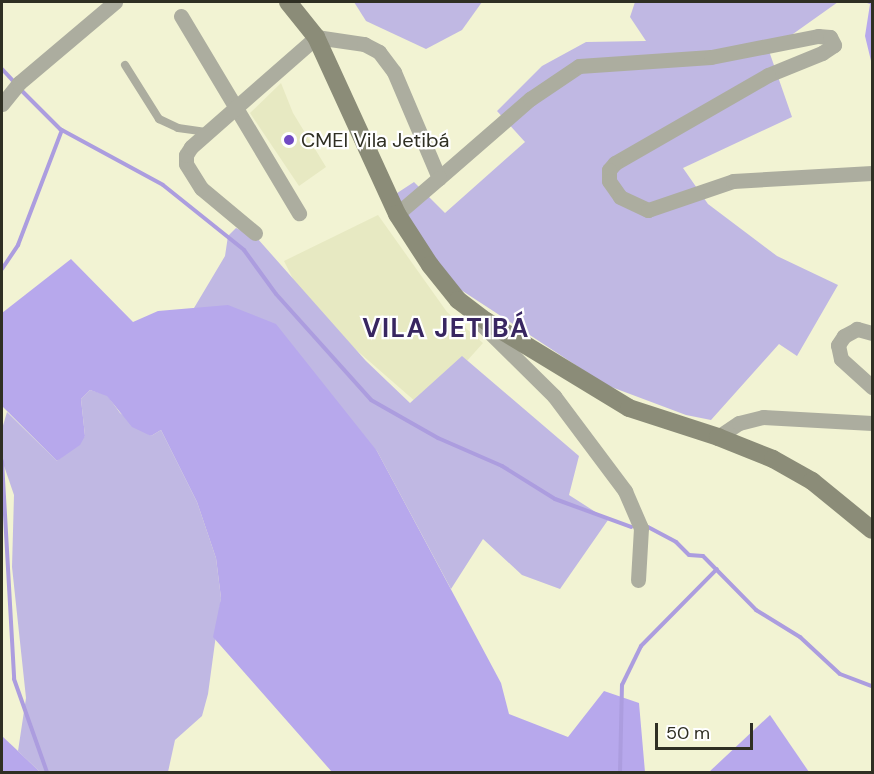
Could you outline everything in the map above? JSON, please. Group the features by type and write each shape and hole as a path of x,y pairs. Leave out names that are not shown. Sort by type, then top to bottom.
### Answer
{"street":[{"path":"2,104 19,83 115,2"},
{"path":"288,2 316,37 397,214 430,265 458,300 554,396 625,491 641,528 638,580"},
{"path":"182,16 299,213"},
{"path":"397,214 530,99 579,66 711,57 818,36 830,37 834,45 822,53 768,75 615,163 609,170 609,181 620,197 648,210 734,180 873,173"},
{"path":"255,233 201,188 186,164 191,147 237,109 316,37"},
{"path":"316,37 364,44 389,62 439,178"},
{"path":"458,300 486,321 629,408 718,436 812,481 873,530"},
{"path":"873,333 857,329 844,336 838,345 841,359 873,387"},
{"path":"718,436 740,423 763,417 873,423"}],"lane":[{"path":"125,65 159,119 178,128 207,132"}],"shaded area":[{"path":"354,2 482,2 462,30 426,49 366,21"},
{"path":"635,2 838,2 769,51 792,117 683,168 708,204 777,256 838,285 797,356 779,344 711,420 686,415 606,385 458,288 388,199 414,182 445,213 525,142 497,111 542,66 586,42 646,41 630,17"},
{"path":"864,2 872,2 872,65 865,36 870,4"},
{"name":"CMEI Vila Jetibá","path":"281,83 293,113 326,167 299,186 250,113"},
{"path":"378,215 447,312 483,343 424,409 307,307 284,261"},
{"path":"236,228 257,238 366,361 410,403 462,356 579,456 569,495 608,520 560,589 522,575 483,539 451,589 377,451 194,308 225,256 228,236"},
{"path":"71,259 133,322 158,311 228,305 276,324 377,451 501,683 509,714 568,737 604,691 639,703 645,772 332,772 213,637 221,598 216,558 197,502 161,430 151,436 132,427 107,396 90,390 81,399 85,436 80,445 57,461 2,406 2,313"},
{"path":"90,390 107,395 120,413 151,436 161,430 197,502 216,558 221,598 208,694 202,716 175,740 168,772 40,772 18,751 26,698 12,567 14,495 2,460 2,429 7,412 57,461 85,436 81,399"},
{"path":"770,715 809,772 709,772"},
{"path":"2,736 18,751 40,772 2,772"}],"waterway":[{"path":"2,69 14,82"},
{"path":"19,88 60,129 163,185 244,250 276,294 371,400 438,438 502,466 555,499 631,527"},
{"path":"2,269 18,245 62,130"},
{"path":"2,461 14,679 47,772"},
{"path":"648,527 676,542 689,555 703,556 756,610 800,637 840,674 872,686"},
{"path":"620,772 622,685 641,646 717,569"}],"place":[{"name":"CMEI Vila Jetibá","path":"289,140"}],"district":[{"name":"VILA JETIBÁ","path":"446,329"}]}
